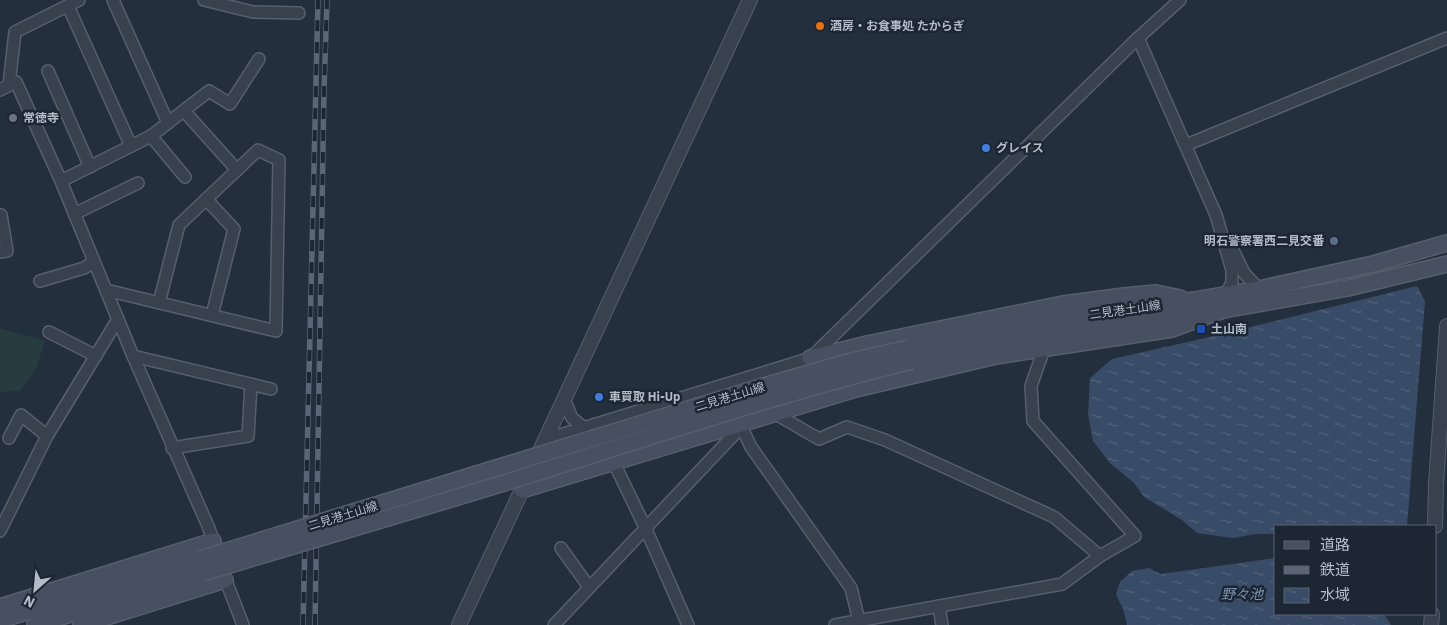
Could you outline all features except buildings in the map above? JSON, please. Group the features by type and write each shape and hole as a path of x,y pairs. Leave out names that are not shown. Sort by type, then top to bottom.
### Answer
{"main road":[{"name":"二見港土山線","path":"0,620 530,475 862,373 910,355 1026,324 1194,300 1224,303 1259,289 1373,264 1447,243"},
{"name":"二見港土山線","path":"910,355 1001,343 1224,303 1348,288 1447,264"},
{"path":"810,358 867,344 1063,304 1156,293 1194,300"},
{"path":"522,490 856,389 996,356 1172,329 1224,303"},
{"path":"0,607 214,541"},
{"name":"二見港土山線","path":"34,625 202,566"},
{"path":"81,625 225,580"}],"street":[{"path":"5,88 16,32 79,0"},
{"path":"113,0 168,123"},
{"path":"204,0 253,12 299,13"},
{"path":"459,625 750,0"},
{"path":"554,625 645,527 810,358 1138,38 1180,0"},
{"path":"68,6 131,146"},
{"path":"1138,38 1216,215 1244,273 1259,289"},
{"path":"1186,145 1447,38"},
{"path":"61,181 151,136 209,91 230,104 259,59"},
{"path":"48,71 90,167"},
{"path":"5,88 16,82 61,181 172,448 214,541 225,580 243,625"},
{"path":"184,110 237,170"},
{"path":"151,136 185,177"},
{"path":"106,290 159,303 212,315 276,331 279,160 258,150 179,224 159,303"},
{"path":"74,214 138,183"},
{"path":"206,199 234,228 212,315"},
{"path":"0,252 7,251 2,215"},
{"path":"1216,215 1232,270 1232,282 1224,303"},
{"path":"40,281 84,268 94,262"},
{"path":"0,531 47,436 118,319"},
{"path":"1435,525 1441,492 1447,326"},
{"path":"49,332 96,356"},
{"path":"835,625 1062,584 1100,556 1135,536 1033,421 1031,386 1044,349"},
{"path":"133,356 271,389"},
{"path":"544,440 810,358"},
{"path":"172,448 248,436 251,384"},
{"path":"564,399 572,418 586,428 614,463 645,527 688,625"},
{"path":"774,413 819,439 847,427 885,440 1054,517 1100,556"},
{"path":"10,438 21,415 47,436"},
{"path":"744,424 751,447 851,588 859,621"},
{"path":"561,548 589,588"},
{"path":"939,606 942,625"}],"green space":[{"path":"0,328 45,341 36,369 20,391 0,392"}],"water":[{"path":"1417,286 1425,301 1407,525 1274,525 1274,534 1256,534 1233,538 1197,533 1182,520 1144,497 1134,483 1110,463 1093,441 1088,414 1090,378 1112,359"},
{"name":"野々池","path":"1274,558 1274,615 1385,615 1391,625 1127,625 1124,612 1116,594 1120,582 1132,571 1149,568 1161,574"}],"railway":[{"path":"303,625 318,0"},
{"path":"315,625 327,0"}],"place":[{"name":"酒房・お食事処 たからぎ","path":"820,26"},
{"name":"常徳寺","path":"13,118"},
{"name":"グレイス","path":"986,148"},
{"name":"明石警察署西二見交番","path":"1334,241"},
{"name":"土山南","path":"1201,329"},
{"name":"車買取 Hi-Up","path":"599,397"}]}
